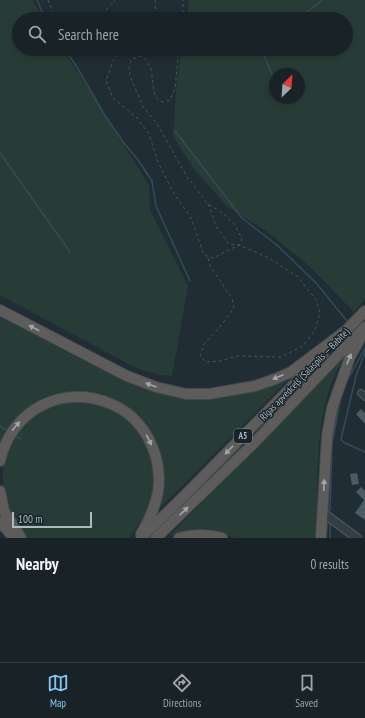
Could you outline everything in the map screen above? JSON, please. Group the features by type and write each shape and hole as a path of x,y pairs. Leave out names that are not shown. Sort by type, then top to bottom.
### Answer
{"highway":[{"path":"0,310 127,376 156,387 186,394 209,394 255,386 275,379 291,372 344,332"},
{"name":"Rīgas apvedceļš (Salaspils — Babīte)","path":"140,538 185,495 365,311"},
{"name":"Rīgas apvedceļš (Salaspils — Babīte)","path":"156,538 253,444 365,328"},
{"path":"321,538 327,436 332,408 350,357 365,331"},
{"path":"0,461 6,441 11,431 24,417 42,405 58,399 80,397 103,401 121,409 135,421 148,438 154,450 158,471 157,493 154,505 140,538"},
{"path":"0,491 4,511 21,538"},
{"path":"0,522 14,538"},
{"path":"179,538 198,536 222,538"}],"street":[{"path":"322,512 357,538"}],"path":[{"path":"48,0 53,12"},
{"path":"104,12 115,0"},
{"path":"155,0 156,12"},
{"path":"183,0 183,12"},
{"path":"116,56 112,63 106,81 113,98 137,118 149,134 158,162 174,192 191,218 204,255 213,258 239,245 242,239 235,225 225,215 208,203 186,175 156,122 143,107 130,76 129,66 132,59 142,56 147,61 151,71 155,95 159,100 166,102 170,100 175,90 178,56"},
{"path":"208,203 217,228 229,244 239,245 269,258 298,277 316,300 320,313 315,330 303,346 281,357 237,356 221,361 206,362 200,356 204,344 219,328 234,308 232,298 210,266 208,256"}],"green space":[{"path":"0,0 32,0 40,12 12,12 12,56 67,56 149,185 150,210 188,286 172,376 161,375 136,368 0,295"},
{"path":"189,0 365,0 365,299 354,312 309,266 269,233 227,206 193,168 173,136 177,79 181,56 353,56 353,12 188,12"},
{"path":"0,316 116,376 152,389 209,398 245,393 268,387 289,379 157,511 162,490 142,423 81,393 65,393 34,404 20,415 9,427 0,445"},
{"path":"347,354 336,373 322,418 319,443 317,538 235,538 216,532 187,532 168,537"},
{"path":"65,402 91,402 106,406 121,414 141,433 152,456 155,487 152,501 146,514 129,538 25,538 10,515 3,488 3,463 6,452 19,428 40,410"}],"building":[{"path":"361,409 365,413 365,424 356,414"},
{"path":"357,473 359,484 352,485 350,474"},
{"path":"361,487 365,491 365,520 355,513 364,500 356,492"}],"waterway":[{"path":"37,0 42,12"},
{"path":"307,12 322,0"},
{"path":"70,56 104,114 152,181 156,206 190,281"},
{"path":"265,56 269,68"},
{"path":"175,131 242,218 278,246 317,284 347,321"},
{"path":"0,153 70,252"},
{"path":"347,381 365,348"},
{"path":"365,352 356,376 341,439 343,442 365,452"},
{"path":"330,510 332,444 341,396"},
{"path":"0,426 8,431"},
{"path":"15,436 21,439"},
{"path":"330,524 330,538"}]}
